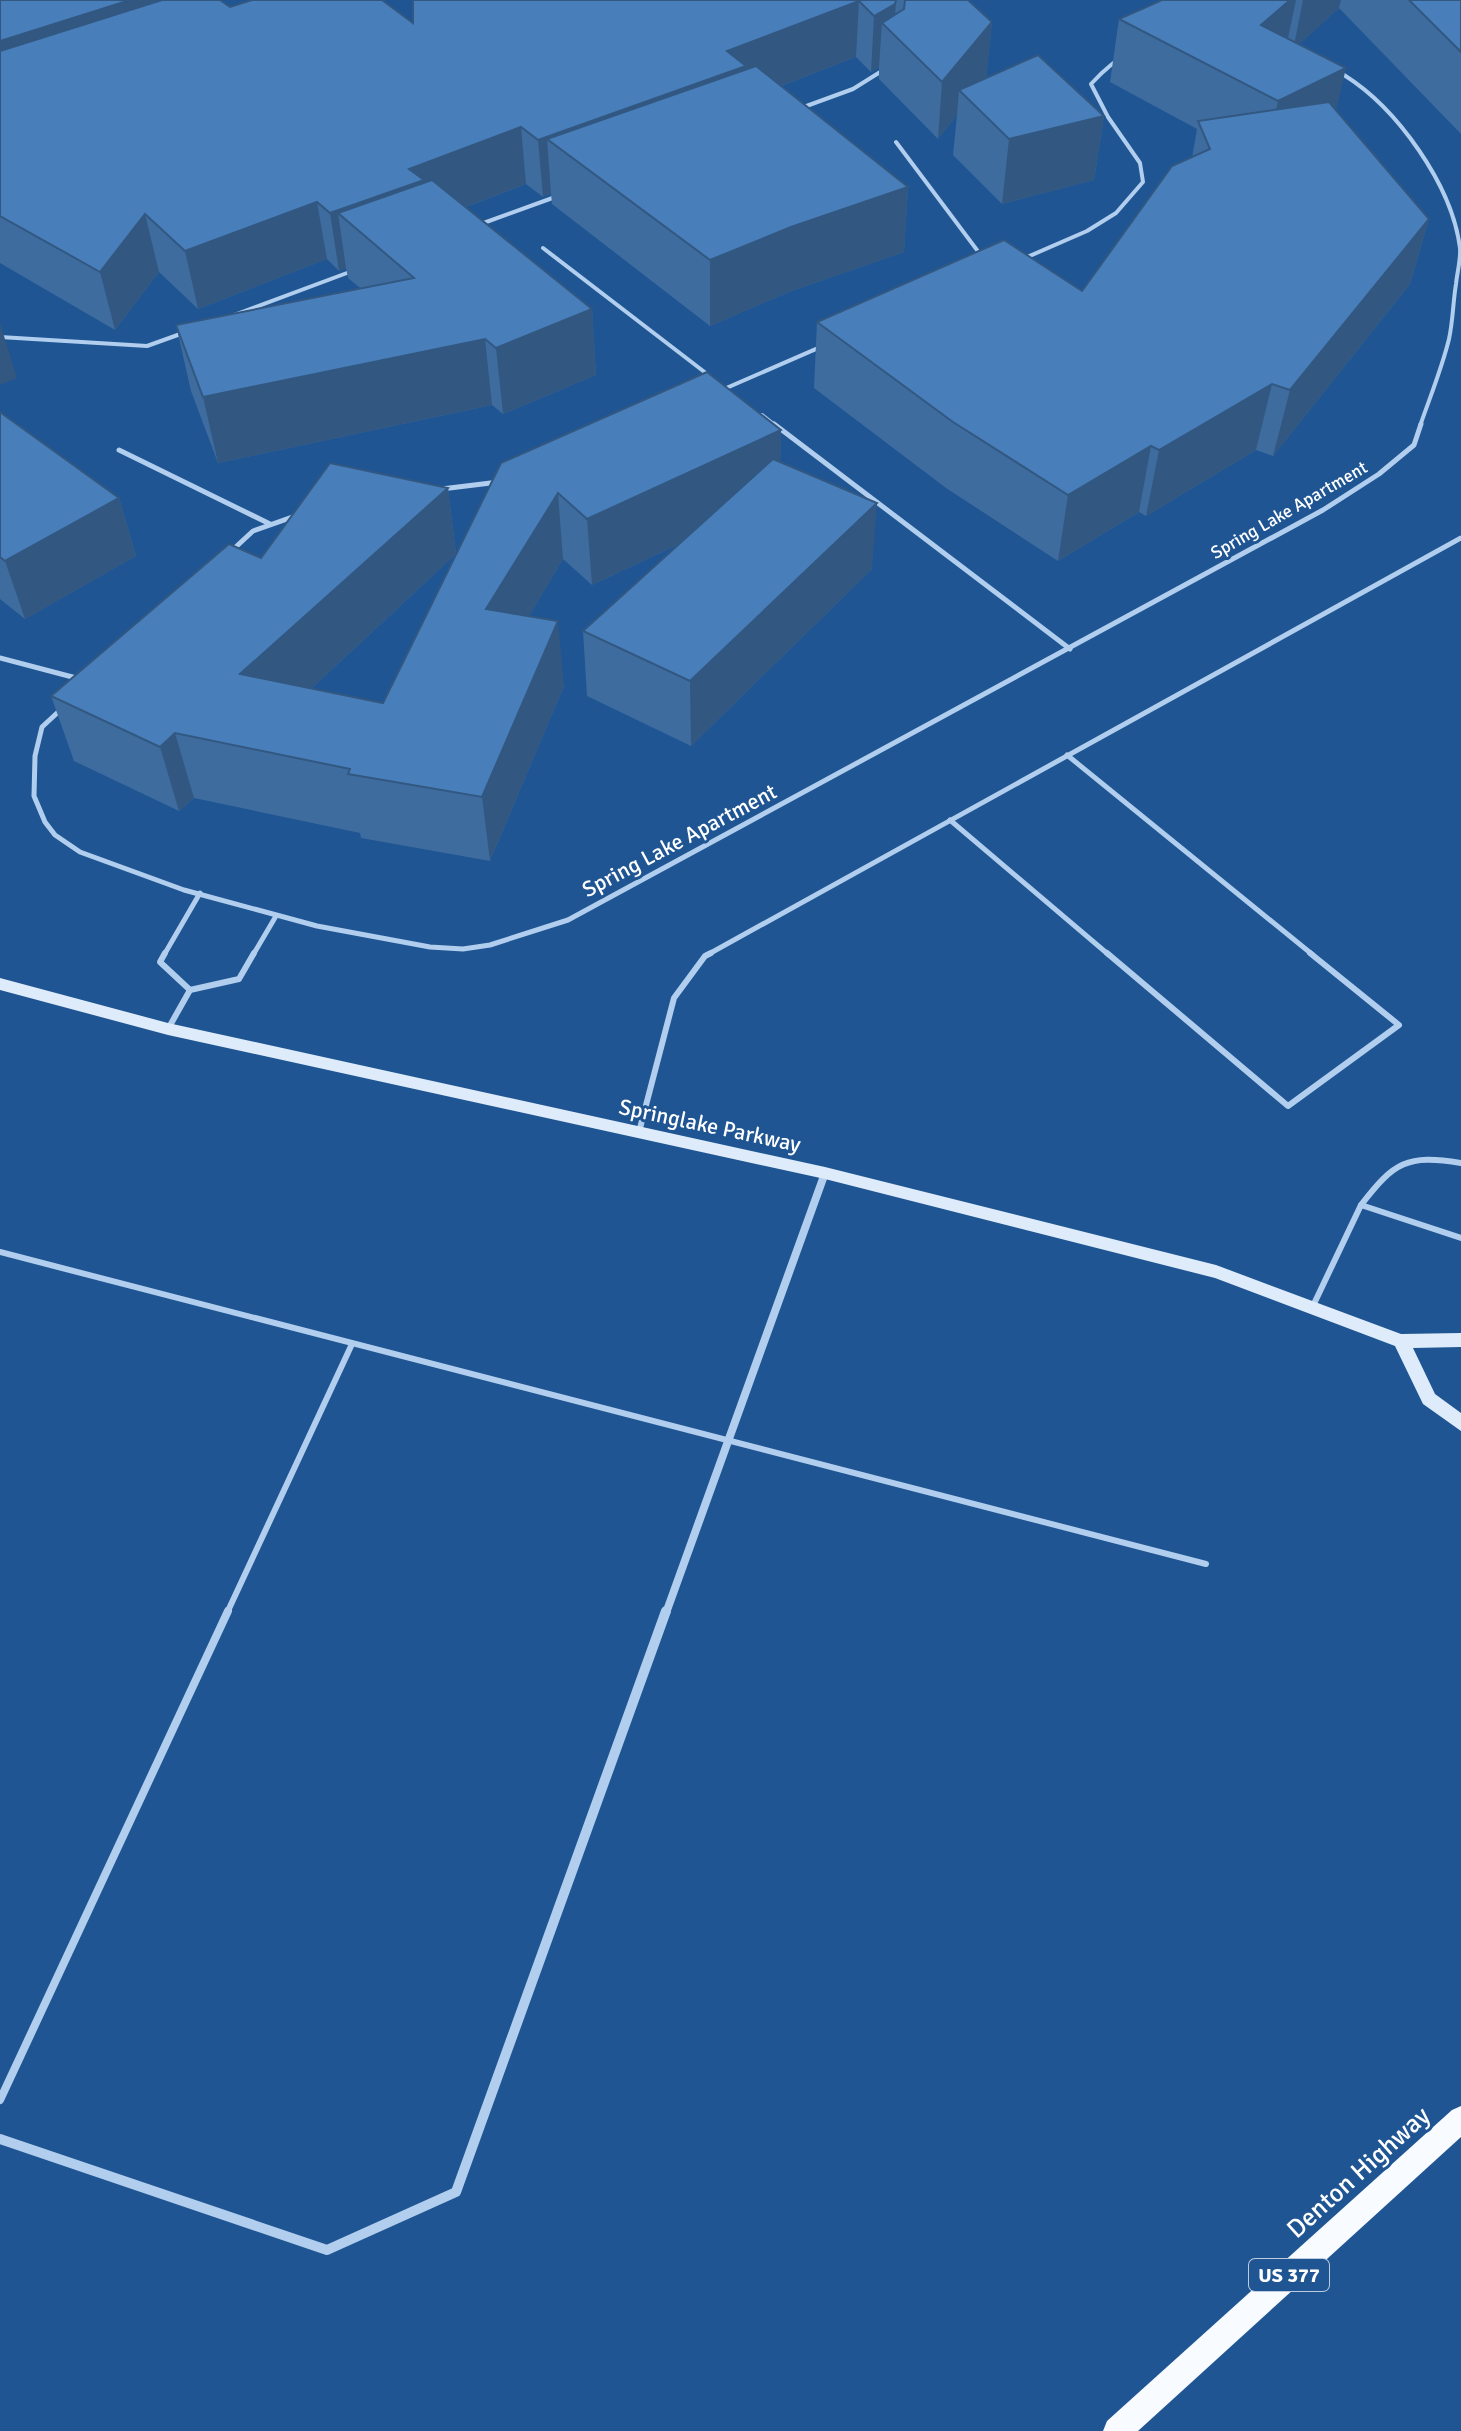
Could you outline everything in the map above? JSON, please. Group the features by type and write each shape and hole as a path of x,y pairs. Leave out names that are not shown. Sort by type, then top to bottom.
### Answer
{"main road":[{"name":"Denton Highway","path":"1117,2431 1461,2119"}],"street":[{"name":"Springlake Parkway","path":"0,984 168,1029 825,1173 1216,1272 1401,1341 1461,1340"},
{"path":"0,2139 327,2250 456,2192 825,1173"},
{"path":"1401,1341 1429,1399 1461,1423"}],"lane":[{"name":"Spring Lake Apartment","path":"1208,34 1252,42 1343,75 1374,100 1411,138 1440,183 1460,249 1449,339 1414,445 1379,474 1323,510 568,920 507,942 460,949 406,943 276,916 102,863 56,837 34,800 30,772 42,727 253,531 335,502 507,481 994,272 1087,231 1116,213 1143,182 1140,163 1108,117 1091,84 1109,61 1146,41 1178,35 1208,34"},
{"path":"793,111 853,89 896,63"},
{"path":"896,142 994,272"},
{"path":"477,226 567,193"},
{"path":"543,248 740,398"},
{"path":"222,319 357,270"},
{"path":"0,337 147,346 192,330"},
{"path":"752,408 1070,649"},
{"path":"119,450 270,524"},
{"path":"639,1132 674,998 705,956 1461,538"},
{"path":"0,658 91,682"},
{"path":"950,820 1288,1106 1399,1025 1067,755"},
{"path":"190,990 160,962 200,893"},
{"path":"168,1029 190,990 239,979 276,916"},
{"path":"1312,1308 1361,1205 1389,1167 1424,1156 1461,1163"},
{"path":"1361,1205 1461,1238"},
{"path":"0,1252 1206,1564"},
{"path":"0,2100 352,1344"}],"building":[{"path":"0,0 130,0 0,41"},
{"path":"162,0 220,0 230,7 252,0 382,0 413,23 413,0 896,0 895,4 874,16 859,1 727,51 746,66 538,140 521,127 409,169 424,180 330,213 317,202 185,251 145,214 100,272 0,216 0,51"},
{"path":"905,0 968,0 992,22 942,82 882,23 904,9"},
{"path":"1162,0 1290,0 1261,25 1346,68 1278,101 1119,19"},
{"path":"1409,0 1461,0 1461,52"},
{"path":"1038,55 1104,116 1009,139 959,90"},
{"path":"756,66 908,187 791,227 710,260 547,139"},
{"path":"1329,102 1429,219 1290,390 1272,384 1159,450 1151,446 1068,495 953,422 817,322 1004,240 1082,291 1172,166 1210,149 1198,121"},
{"path":"432,180 592,309 496,348 485,339 203,397 176,325 414,278 338,213"},
{"path":"707,372 781,430 587,519 558,493 486,609 558,621 482,797 348,774 350,769 175,733 160,747 51,696 229,544 261,558 330,463 448,488 240,674 383,703 501,463"},
{"path":"0,412 119,498 5,561 0,557"},
{"path":"773,459 877,503 690,681 583,631"}]}
